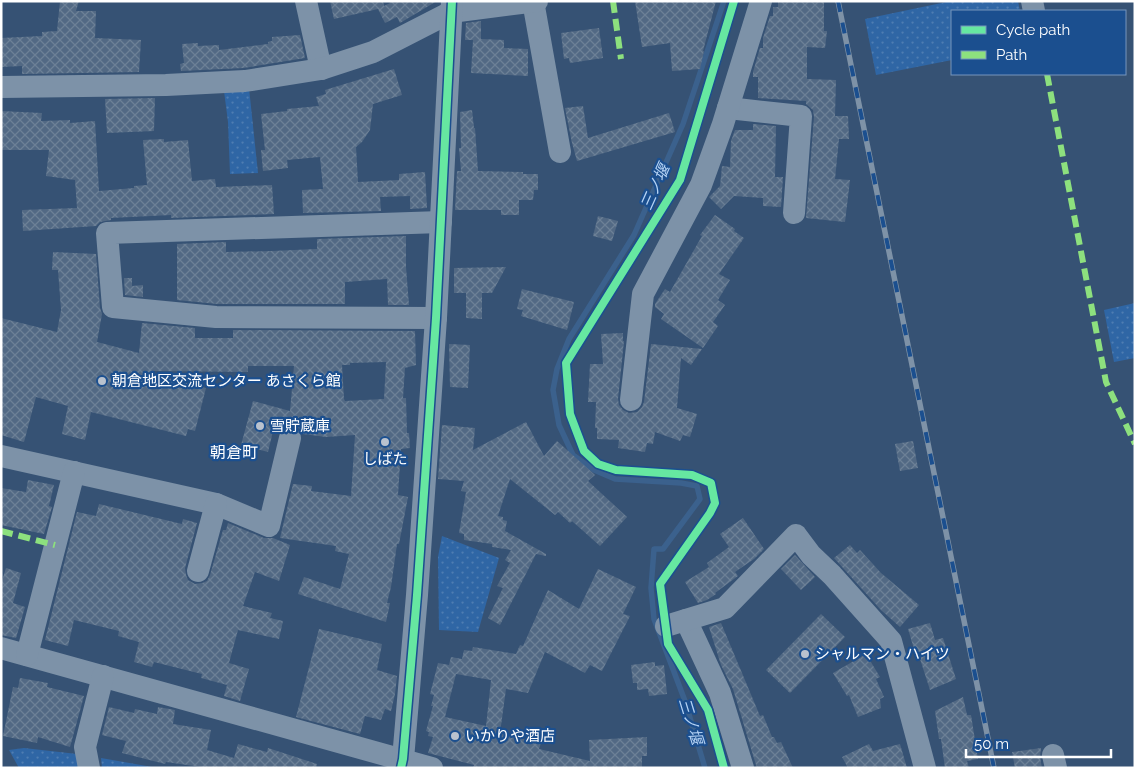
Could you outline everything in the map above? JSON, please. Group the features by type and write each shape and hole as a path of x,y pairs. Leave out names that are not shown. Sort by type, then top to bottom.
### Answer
{"street":[{"path":"306,1 321,69"},
{"path":"1,87 166,85 235,81 321,69 373,52 451,7 534,1 560,152"},
{"path":"631,400 643,294 701,186 728,108 761,1"},
{"path":"402,763 417,595 436,318 451,7"},
{"path":"728,108 801,116 794,213"},
{"path":"436,318 216,316 113,307 107,233 441,222"},
{"path":"1,456 216,504 269,526 290,438"},
{"path":"28,655 74,472"},
{"path":"198,571 216,504"},
{"path":"743,768 720,693 676,623 725,608 796,535 811,555 832,575 891,641 925,768"},
{"path":"1,648 402,763 432,768"},
{"path":"89,768 85,747 103,676"}],"shaded area":[{"path":"951,1 1018,1 1020,10 951,10 951,60 876,75 865,19"},
{"path":"249,88 258,173 230,174 228,122 224,91"},
{"path":"1135,303 1135,358 1114,362 1104,310"},
{"path":"442,536 499,558 478,632 439,630 438,557"},
{"path":"24,748 77,754 79,768 19,768 9,750"},
{"path":"101,758 158,768 102,768"}],"building":[{"path":"60,1 79,1 76,11 96,11 95,38 141,40 139,72 22,74 22,66 1,67 1,38 42,36 42,32 57,31"},
{"path":"330,1 383,1 384,6 390,3 389,1 437,1 400,23 397,17 385,23 378,9 334,19"},
{"path":"635,1 716,1 700,69 672,71 670,43 642,47"},
{"path":"778,1 824,1 824,31 827,31 825,48 807,47 807,79 836,80 835,116 848,116 849,139 839,139 835,179 850,180 845,222 806,218 813,110 806,104 806,101 758,98 758,77 753,77 753,72 760,48 763,48 763,38 770,16 773,16 773,7 778,7"},
{"path":"481,21 481,39 504,40 504,48 528,49 528,76 471,73 473,40 465,40 466,23"},
{"path":"599,28 603,58 570,63 569,58 564,59 561,33"},
{"path":"300,35 305,58 244,68 181,71 180,64 184,63 182,44 198,43 198,46 219,45 219,50 268,44 268,42 272,41 272,37"},
{"path":"394,69 402,95 373,104 370,130 356,147 358,182 399,180 399,174 425,172 427,208 410,209 410,196 380,197 381,211 303,213 302,190 323,189 320,157 287,160 288,168 263,171 261,150 265,150 261,114 319,106 316,97 326,94 325,90"},
{"path":"155,98 154,131 107,133 105,99"},
{"path":"583,106 588,138 669,113 675,132 577,161 565,108"},
{"path":"472,110 478,171 538,174 538,190 534,190 533,200 519,200 519,215 501,215 501,210 455,210 457,171 461,171 459,148 461,148 460,112"},
{"path":"1,111 42,113 41,121 70,120 70,123 95,121 99,191 147,185 143,140 164,139 164,142 188,140 192,181 215,179 216,187 272,185 274,214 171,218 171,215 111,218 111,220 100,222 96,226 23,231 22,210 77,208 75,180 46,176 49,150 1,150"},
{"path":"753,124 776,126 775,177 783,177 781,207 763,206 763,198 734,196 721,209 709,197 720,186 722,166 730,167 731,141 735,130 753,130"},
{"path":"715,215 744,238 719,274 730,280 718,300 725,305 713,322 718,326 703,348 661,319 664,314 655,307 655,304 665,289 670,292 702,236 700,235"},
{"path":"598,216 618,221 612,241 593,236"},
{"path":"406,236 409,305 388,305 387,279 345,282 345,304 217,304 177,300 177,244 226,242 226,252 271,251 317,249 317,239"},
{"path":"53,252 96,254 102,314 97,342 139,353 142,323 195,328 195,338 233,338 233,330 415,331 416,365 405,368 403,398 406,398 407,433 409,433 410,448 401,449 398,495 408,497 399,544 397,544 387,603 390,603 386,622 298,594 304,577 340,589 349,554 335,551 336,546 280,538 293,484 312,486 311,491 351,496 355,435 326,437 303,434 299,428 287,425 279,432 273,431 268,452 241,445 253,401 290,411 294,366 248,366 248,372 154,371 153,374 206,388 195,431 188,429 186,436 91,412 85,440 62,434 68,406 36,397 24,442 1,435 1,318 57,332 61,310 58,270 52,270","holes":["386,362 384,399 345,401 342,365"]},
{"path":"506,267 492,293 482,293 482,319 466,318 466,293 454,293 454,268"},
{"path":"124,278 132,278 132,286 143,285 143,297 125,295"},
{"path":"522,289 574,302 567,330 521,316 523,310 517,309"},
{"path":"623,333 624,341 618,399 619,405 629,413 637,412 644,402 651,344 702,349 691,365 681,358 677,408 697,414 690,437 683,435 680,441 655,432 653,444 647,443 645,452 618,448 619,440 597,439 597,428 595,428 596,402 588,402 590,364 603,364 601,334"},
{"path":"449,344 470,345 468,388 450,387"},
{"path":"526,422 544,456 557,441 595,475 588,481 627,517 600,546 572,521 570,523 558,512 555,515 510,479 498,516 503,517 503,520 507,521 505,531 546,554 546,556 536,554 500,625 488,618 503,588 497,586 510,563 505,560 511,550 492,547 492,544 464,540 464,534 459,533 466,492 461,491 464,481 438,479 442,425 475,428 473,450"},
{"path":"913,441 918,468 900,471 895,444"},
{"path":"28,480 54,485 49,506 52,507 44,534 1,525 1,488 26,492"},
{"path":"99,504 182,524 183,519 197,523 185,568 188,580 195,584 207,581 223,530 226,530 228,523 264,538 273,538 290,545 279,581 255,572 243,606 272,613 270,618 283,621 279,639 238,630 229,663 249,669 240,701 224,696 227,685 201,678 202,674 154,662 152,667 134,662 139,642 118,636 119,631 74,620 68,646 45,640 77,512 96,516"},
{"path":"743,518 764,549 754,559 735,572 738,576 716,594 698,603 685,582 709,567 707,563 729,547 720,534"},
{"path":"850,545 857,553 860,550 881,573 919,605 900,627 881,610 834,558"},
{"path":"795,555 815,577 801,590 781,569"},
{"path":"6,568 21,573 13,603 25,607 16,638 1,635 1,584"},
{"path":"598,569 636,587 623,614 630,616 602,671 590,665 585,673 545,652 528,693 506,689 500,733 541,743 539,749 590,761 589,740 647,737 647,756 642,756 642,768 473,768 474,765 428,753 433,737 428,736 429,732 426,731 433,706 431,706 434,695 430,694 438,663 449,665 451,657 462,659 464,650 472,651 473,647 516,654 520,645 523,646 548,590 579,609","holes":["456,674 491,680 486,726 445,717"]},
{"name":"シャルマン・ハイツ","path":"821,614 845,637 790,693 766,670"},
{"path":"721,623 760,716 763,715 772,737 774,737 777,743 781,742 793,768 757,768 733,689 721,665 709,627"},
{"path":"930,623 935,640 943,638 956,679 930,690 920,659 917,659 908,629"},
{"path":"319,629 382,644 377,670 397,676 391,711 385,709 381,720 365,716 360,734 296,717"},
{"path":"866,654 880,677 876,679 884,697 880,699 881,708 858,717 849,695 847,696 833,673"},
{"path":"655,662 655,666 664,665 667,694 649,696 648,689 637,690 637,683 633,683 631,665"},
{"path":"20,678 48,683 47,687 84,696 70,747 38,737 37,743 3,736 13,687 18,688"},
{"path":"963,697 967,715 971,715 978,759 967,761 969,768 945,768 935,711"},
{"path":"109,707 134,713 135,709 157,714 158,707 175,710 173,724 211,730 207,750 234,758 238,744 267,752 268,748 317,764 316,768 208,768 166,762 165,764 122,753 126,741 102,735"},
{"path":"869,744 873,751 900,744 907,768 848,768 842,757"},
{"path":"1041,748 1042,768 1015,768 1012,752"}],"waterway":[{"name":"三ノ堰","path":"705,768 685,701 654,619 651,588 654,549 663,549 700,499 697,486 681,483 615,479 594,470 573,455 559,425 553,390 557,369 569,339 634,235 683,124 724,1"}],"railway":[{"path":"838,1 994,768"}],"marked path":[{"path":"613,1 621,59"},
{"path":"1047,75 1106,382 1135,444"},
{"path":"1,531 55,545"}],"cycle path":[{"path":"401,768 417,595 436,318 452,1"},
{"path":"724,768 708,710 668,644 660,584 710,513 715,503 711,483 692,475 616,470 598,464 584,451 570,414 566,363 680,180 734,1"}],"place":[{"name":"朝倉地区交流センター あさくら館","path":"102,381"},
{"name":"雪貯蔵庫","path":"260,426"},
{"name":"しばた","path":"385,442"},
{"name":"シャルマン・ハイツ","path":"805,654"},
{"name":"いかりや酒店","path":"455,736"}],"district":[{"name":"朝倉町","path":"234,452"}]}
